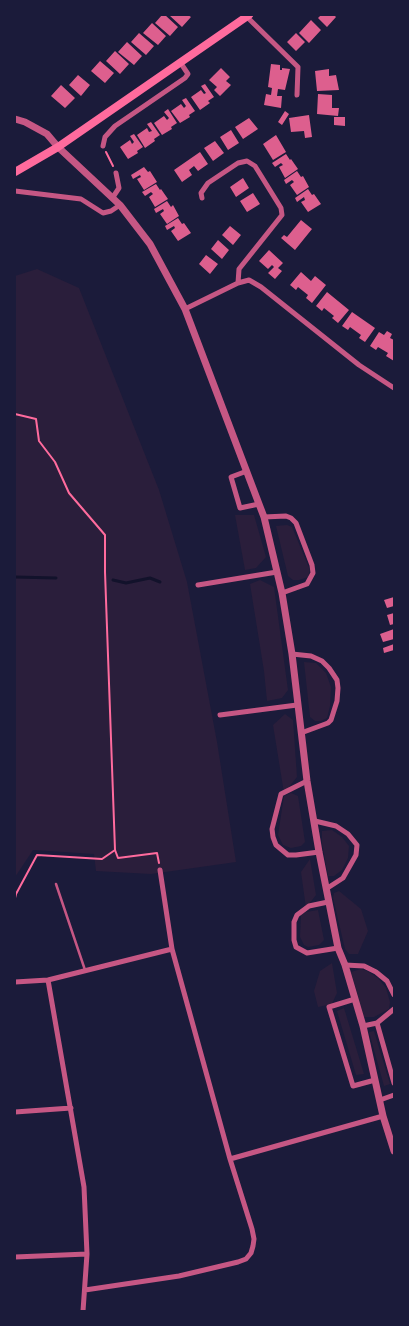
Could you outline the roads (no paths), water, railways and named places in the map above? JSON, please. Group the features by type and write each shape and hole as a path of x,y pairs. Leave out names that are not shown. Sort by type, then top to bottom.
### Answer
{"main road":[{"path":"15,172 58,147 248,16"}],"street":[{"path":"248,16 298,67 296,95"},
{"path":"103,146 105,136 115,126 185,78 188,74 180,62"},
{"path":"15,119 25,122 46,134 113,197 150,244 185,309 264,517 282,593 292,654 307,781 328,902 338,948 363,1026 383,1116 394,1151"},
{"path":"202,198 201,193 208,183 238,163 247,161 254,166 281,208 282,215 239,270 238,283"},
{"path":"113,197 119,188 116,173"},
{"path":"15,191 82,199 103,213 111,211 120,205"},
{"path":"185,309 238,283 249,280 261,287 359,365 394,388"},
{"path":"247,471 231,477 240,508 259,504"},
{"path":"264,517 286,516 291,518 296,523 312,565 313,573 307,584 282,593"},
{"path":"198,585 277,572"},
{"path":"292,654 311,656 322,661 337,680 337,701 331,720 328,723 302,733"},
{"path":"220,715 297,705"},
{"path":"307,781 281,794 272,829 273,837 276,845 288,855 319,852"},
{"path":"315,821 336,826 348,834 357,845 356,855 344,878 326,889"},
{"path":"85,1290 179,1276 238,1262 246,1259 251,1253 254,1239 172,949 160,870"},
{"path":"328,902 309,906 297,915 294,922 294,940 296,947 306,953 338,948"},
{"path":"15,982 48,980 172,949"},
{"path":"345,965 364,966 376,972 387,981 394,995"},
{"path":"48,980 84,1187 87,1254 83,1311"},
{"path":"355,999 329,1007 354,1086 375,1080"},
{"path":"363,1026 377,1023 394,1009"},
{"path":"377,1023 394,1083"},
{"path":"380,1100 394,1095"},
{"path":"15,1112 71,1108"},
{"path":"230,1159 383,1116"},
{"path":"15,1256 87,1254"}],"lane":[{"path":"56,884 86,971"}],"waterway":[{"path":"15,577 56,578"},
{"path":"113,580 126,583 150,578 160,582"}]}
